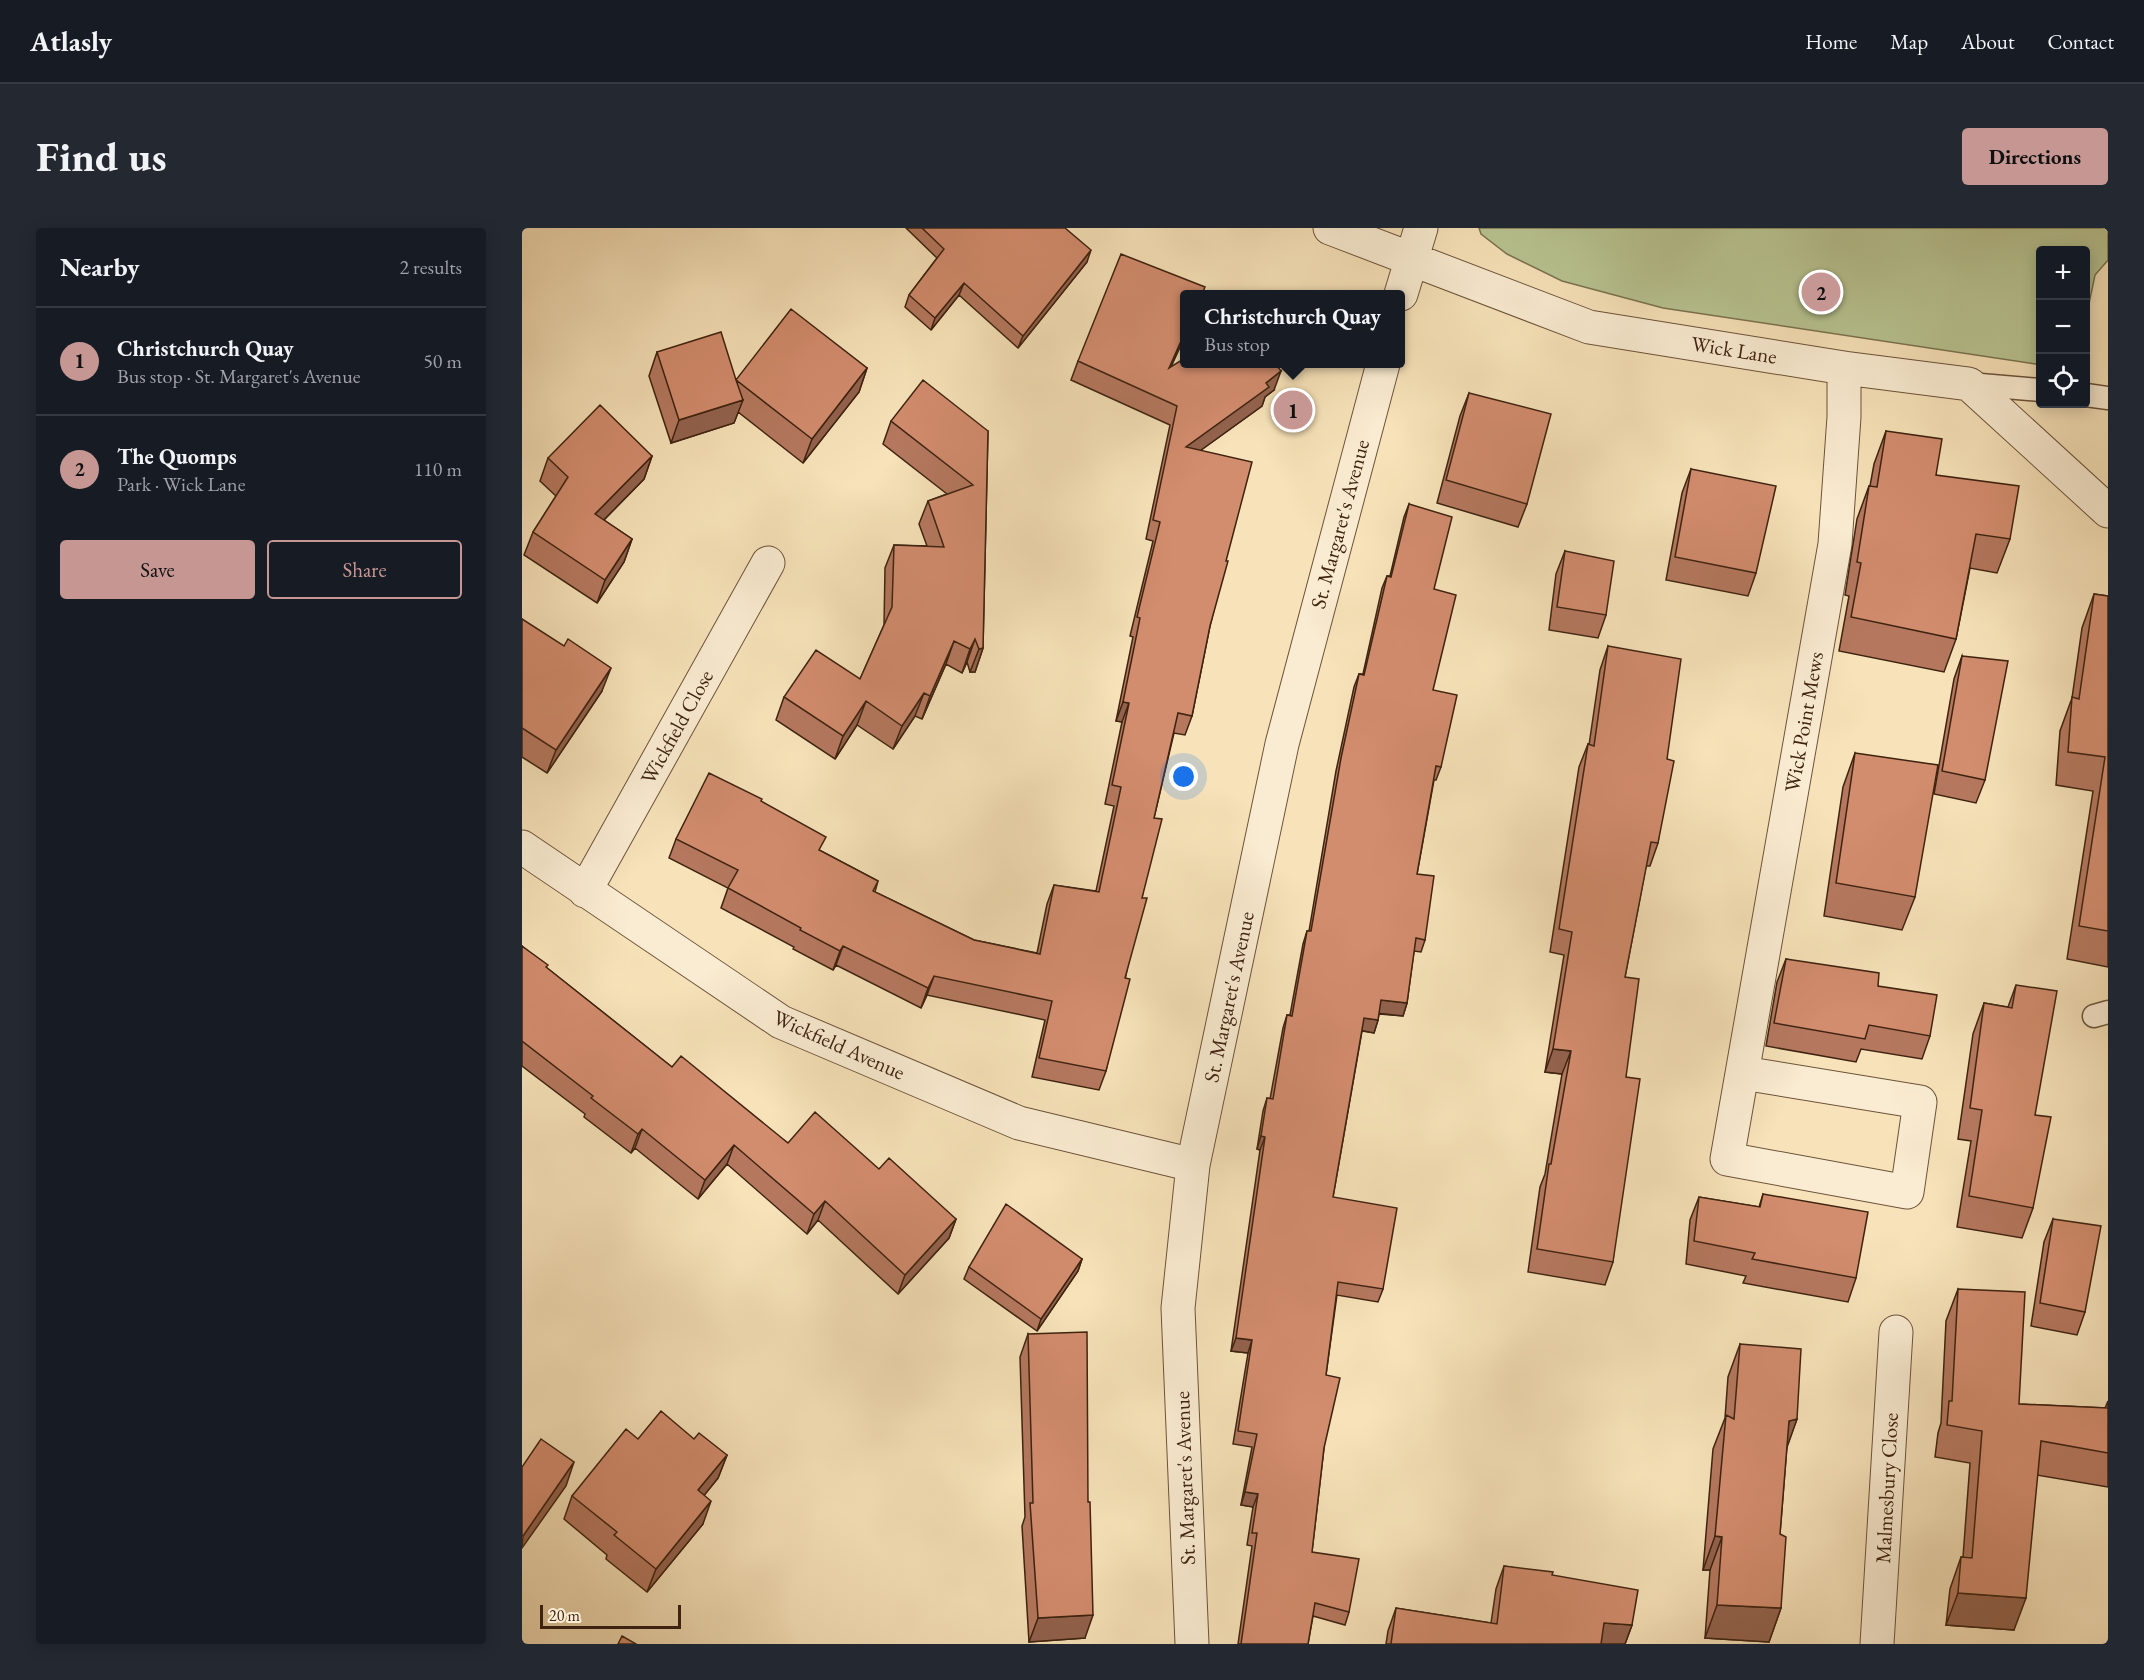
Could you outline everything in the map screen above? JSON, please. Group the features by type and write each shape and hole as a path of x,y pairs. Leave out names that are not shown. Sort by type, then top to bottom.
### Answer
{"street":[{"name":"Wick Lane","path":"1330,228 1589,327 1844,368 1969,384"},
{"path":"1402,290 1421,228"},
{"name":"St. Margaret's Avenue","path":"1192,1644 1178,1308 1193,1165 1282,744 1382,368"},
{"name":"Wick Point Mews","path":"1743,1073 1920,1102 1907,1192 1727,1159 1835,544 1844,417 1844,368"},
{"path":"1969,384 2108,511"},
{"name":"Wickfield Close","path":"585,891 768,562"},
{"name":"Wickfield Avenue","path":"522,847 781,1022 1019,1123 1193,1165"},
{"name":"Malmesbury Close","path":"1877,1644 1896,1332"}],"lane":[{"path":"1969,384 2036,390"},
{"path":"2090,396 2108,398"}],"green space":[{"path":"1479,228 2108,228 2108,260 2095,275 2090,299 2090,246 2036,246 2035,364 1663,308 1562,281 1507,254 1481,234"}],"building":[{"path":"922,228 1065,228 1091,250 1023,336 964,283 935,318 909,295 944,249"},
{"path":"1121,254 1205,287 1204,290 1180,290 1180,343 1169,368 1180,361 1180,368 1279,368 1281,371 1266,383 1269,387 1186,447 1252,462 1210,626 1192,716 1178,713 1154,818 1162,819 1142,898 1147,898 1125,978 1130,979 1106,1071 1039,1058 1052,1001 934,976 928,988 843,946 840,951 728,888 738,870 676,839 709,773 762,799 761,801 826,837 819,850 878,881 873,891 974,940 1040,954 1054,885 1099,892 1121,787 1112,785 1129,703 1123,702 1140,618 1137,617 1160,522 1153,520 1177,406 1078,361"},
{"path":"791,309 867,368 812,439 736,380"},
{"path":"721,332 743,400 679,420 657,352"},
{"path":"923,380 988,431 983,648 979,649 975,639 970,649 954,641 930,696 924,693 902,726 866,701 843,736 784,697 816,650 860,679 892,607 894,545 944,547 928,501 973,485 891,421"},
{"path":"1469,393 1551,414 1527,504 1446,480"},
{"path":"600,405 652,456 595,514 632,539 605,580 533,532 568,477 548,458"},
{"path":"1886,431 1942,439 1936,475 2019,486 2010,539 1976,534 1956,639 1851,617 1861,563 1857,562 1869,486 1877,487"},
{"path":"1691,469 1776,486 1756,573 1675,557"},
{"path":"1409,504 1452,517 1434,589 1456,595 1433,690 1457,695 1441,767 1436,766 1417,874 1434,876 1425,940 1416,938 1407,1003 1381,1000 1378,1020 1364,1018 1333,1197 1397,1208 1383,1289 1338,1282 1326,1375 1340,1378 1324,1448 1312,1552 1359,1559 1349,1612 1315,1603 1308,1644 1241,1644 1257,1533 1252,1533 1258,1494 1245,1492 1257,1434 1238,1431 1252,1340 1236,1338 1265,1137 1261,1136 1267,1098 1273,1099 1287,1015 1292,1016 1307,931 1311,931 1341,758 1359,674 1364,675 1387,576 1391,577"},
{"path":"1565,551 1614,561 1606,615 1557,607"},
{"path":"2094,594 2108,596 2108,931 2079,926 2105,757 2068,752 2072,697 2079,699"},
{"path":"522,619 564,646 568,639 611,668 556,750 522,728"},
{"path":"1608,646 1681,659 1667,759 1674,761 1658,843 1651,842 1625,977 1639,979 1626,1077 1640,1079 1613,1262 1537,1249 1549,1164 1551,1164 1571,1051 1553,1049 1572,932 1559,929 1588,744 1594,746"},
{"path":"1962,656 2008,661 1985,780 1942,771"},
{"path":"1855,753 1938,765 1915,897 1836,883"},
{"path":"522,946 672,1067 681,1056 788,1143 815,1112 879,1169 889,1158 956,1219 905,1275 825,1201 814,1214 734,1145 705,1180 642,1129 638,1134 522,1041"},
{"path":"1786,959 1879,973 1878,986 1937,995 1930,1036 1869,1025 1865,1039 1774,1023"},
{"path":"2016,985 2057,991 2035,1115 2051,1117 2033,1208 1969,1196 1982,1110 1970,1108 1984,1003 2012,1008"},
{"path":"1763,1194 1868,1212 1856,1278 1752,1259 1755,1253 1694,1241 1699,1197 1760,1207"},
{"path":"1006,1204 1082,1259 1041,1319 969,1267"},
{"path":"2053,1219 2101,1226 2085,1312 2040,1303"},
{"path":"1958,1289 2025,1292 2019,1404 2108,1408 2108,1453 2041,1441 2026,1598 1958,1593 1961,1557 1972,1558 1982,1431 1947,1425 1949,1401 1952,1401"},
{"path":"1087,1332 1088,1502 1090,1502 1093,1615 1038,1618 1030,1503 1033,1503 1028,1334"},
{"path":"1740,1344 1801,1349 1797,1419 1789,1421 1780,1534 1786,1537 1781,1608 1717,1605 1722,1537 1715,1536 1726,1415 1734,1419"},
{"path":"661,1411 694,1439 699,1433 727,1455 698,1490 711,1501 656,1569 614,1535 617,1532 572,1496 626,1429 638,1439"},
{"path":"541,1439 574,1462 522,1536 522,1467"},
{"path":"1504,1566 1553,1572 1552,1575 1638,1590 1632,1625 1604,1623 1601,1644 1391,1644 1396,1608 1497,1624"},
{"path":"622,1636 636,1644 618,1644"}],"place":[{"name":"The Quomps","path":"1821,292"},
{"name":"Christchurch Quay","path":"1293,410"}]}
